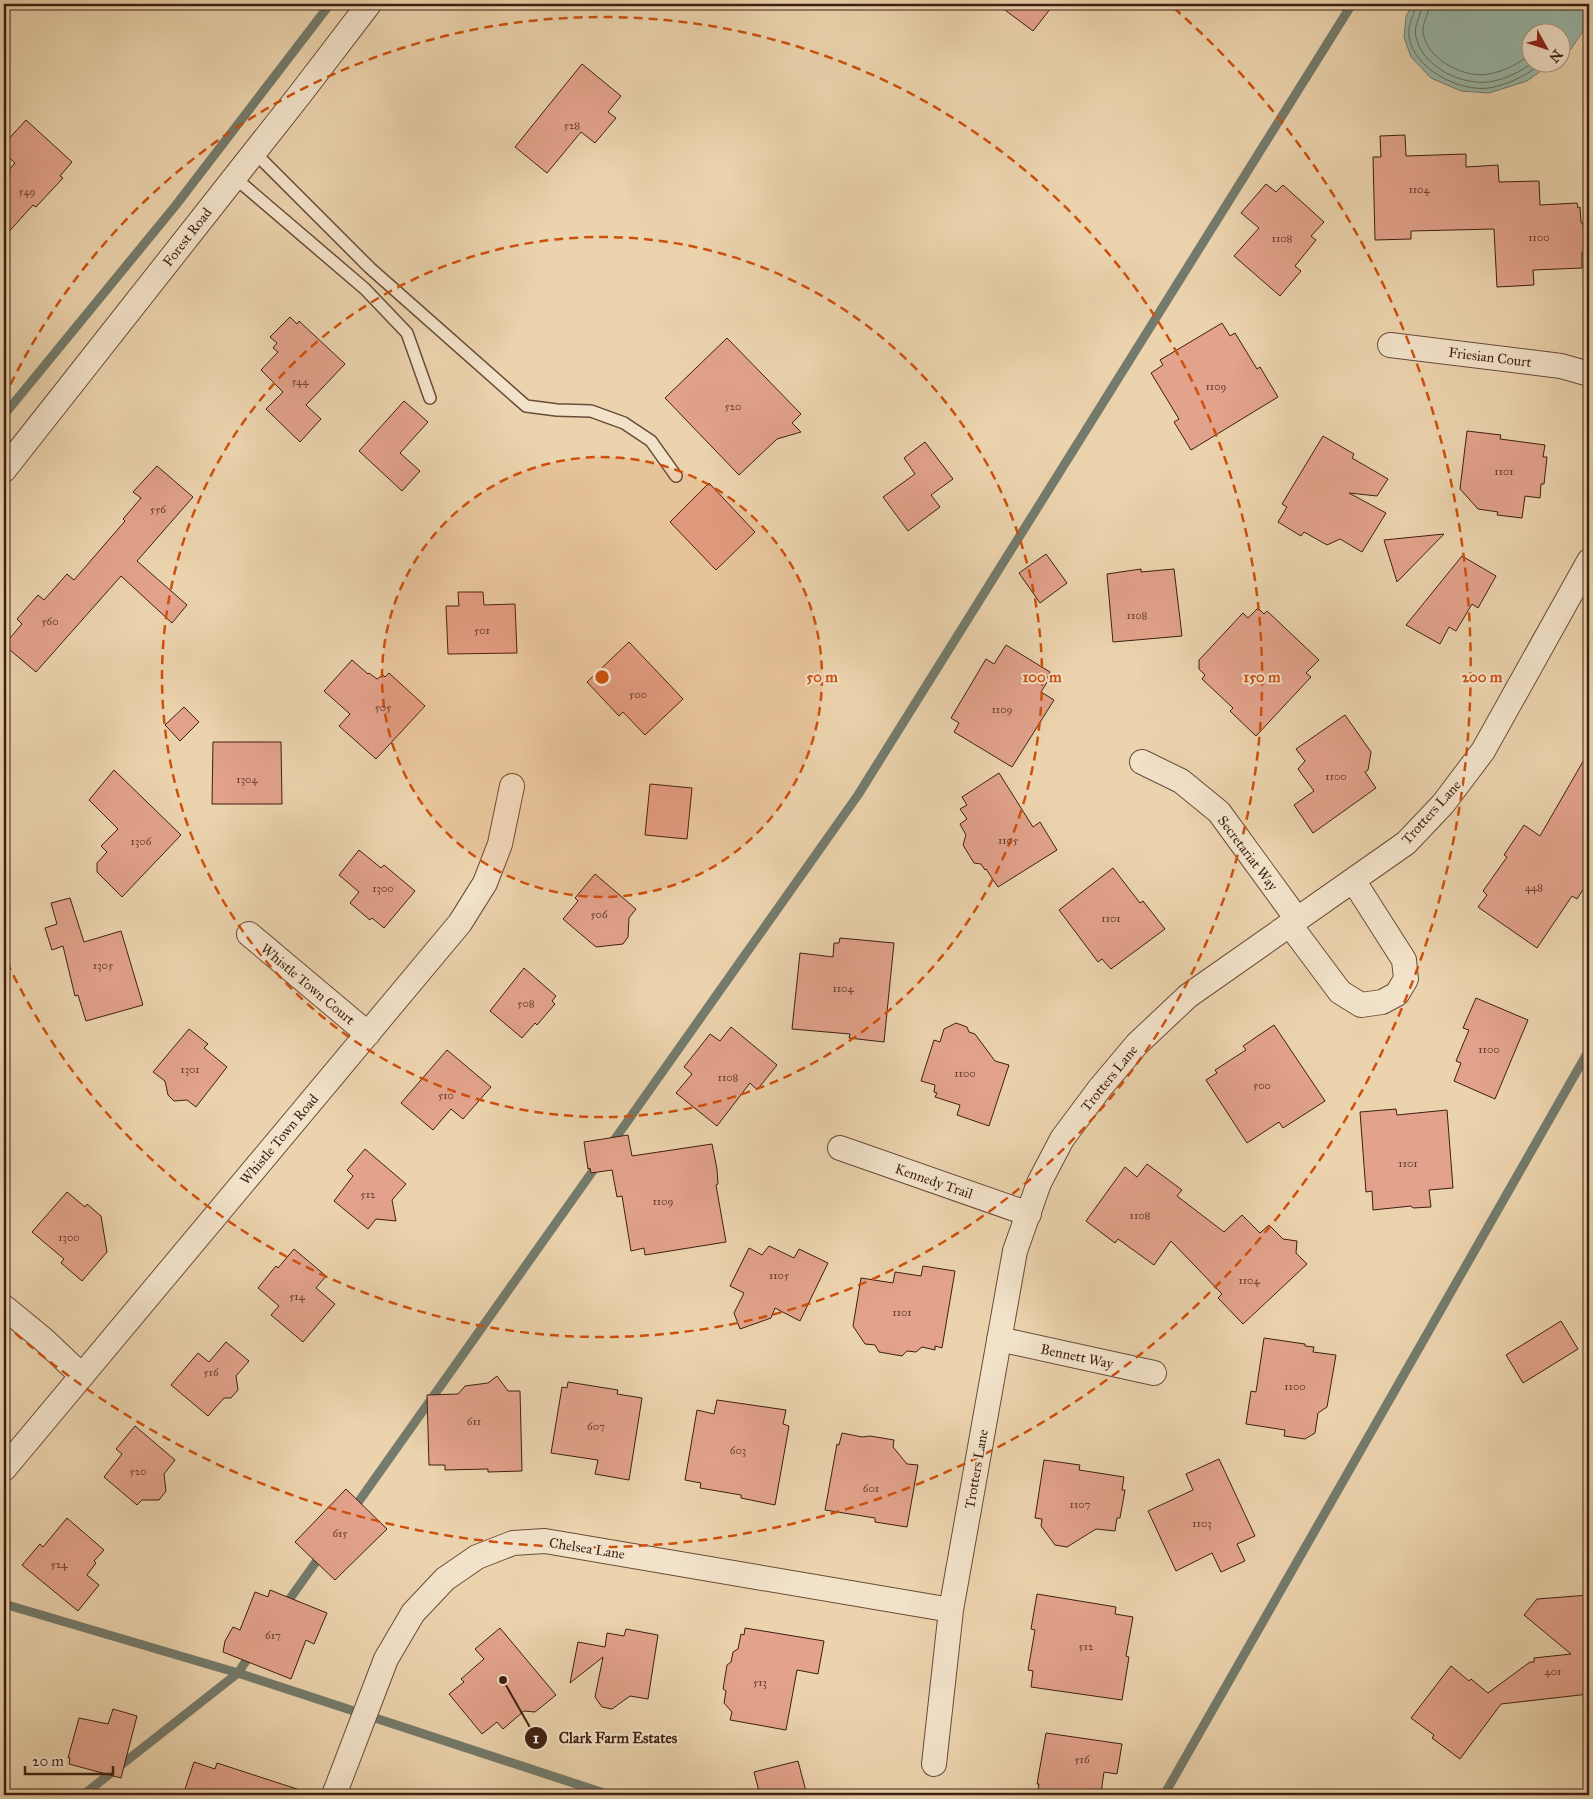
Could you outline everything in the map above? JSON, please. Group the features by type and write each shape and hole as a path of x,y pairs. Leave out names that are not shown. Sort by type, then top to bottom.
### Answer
{"street":[{"name":"Forest Road","path":"4,470 369,4"},
{"name":"Friesian Court","path":"1390,345 1561,366 1589,374"},
{"name":"Trotters Lane","path":"934,1764 951,1610 1015,1251 1039,1183 1062,1139 1100,1088 1137,1044 1188,996 1406,843 1443,804 1483,751 1589,561"},
{"name":"Secretariat Way","path":"1142,762 1181,780 1219,812 1340,992 1361,1005 1382,1002 1397,994 1406,979 1404,960 1353,880"},
{"name":"Whistle Town Road","path":"4,1469 460,923 485,883 500,844 512,786"},
{"name":"Whistle Town Court","path":"249,934 368,1034"},
{"name":"Kennedy Trail","path":"840,1148 1028,1214"},
{"path":"4,1307 43,1339 82,1376"},
{"name":"Bennett Way","path":"999,1339 1154,1373"},
{"name":"Chelsea Lane","path":"334,1795 386,1659 413,1613 444,1578 476,1557 513,1542 545,1541 951,1610"}],"lane":[{"path":"254,152 370,268 526,406 558,410 591,411 624,423 651,441 676,476"},
{"path":"234,177 365,289 407,333 430,398"}],"water":[{"path":"1412,4 1589,4 1589,22 1570,50 1570,22 1520,22 1520,72 1540,72 1527,81 1489,93 1461,91 1431,78 1411,57 1404,37 1406,17"}],"building":[{"path":"997,4 1054,4 1033,31"},
{"path":"582,64 621,96 608,112 616,118 595,143 581,132 547,173 515,147"},
{"path":"26,120 72,162 60,176 63,178 36,207 33,205 4,237 4,176 15,163 4,153 4,144"},
{"path":"1405,135 1406,156 1466,154 1466,167 1498,165 1499,182 1539,181 1540,205 1577,203 1578,208 1580,207 1581,223 1583,223 1585,252 1582,252 1582,268 1533,270 1534,285 1497,287 1494,229 1411,231 1411,239 1375,240 1373,157 1381,157 1380,136"},
{"path":"1266,184 1276,192 1283,185 1324,222 1311,236 1316,240 1295,266 1301,271 1280,296 1234,256 1259,228 1241,213"},
{"path":"290,317 297,324 299,321 345,364 306,405 321,419 300,442 266,409 283,392 261,370 278,352 273,348 277,343 270,337"},
{"path":"1222,323 1230,336 1235,333 1257,369 1260,367 1278,397 1191,450 1174,422 1179,419 1151,373 1163,365 1160,360"},
{"path":"727,338 801,414 792,423 801,432 777,439 739,475 665,398"},
{"path":"404,401 428,422 400,453 420,471 402,491 359,451"},
{"path":"1467,431 1501,435 1500,439 1545,445 1543,457 1547,457 1544,484 1541,484 1540,498 1525,496 1522,518 1497,515 1498,512 1478,509 1460,489"},
{"path":"1323,436 1354,454 1352,458 1388,479 1377,496 1349,493 1386,513 1362,552 1340,539 1327,545 1304,532 1301,536 1278,522 1287,507 1282,504"},
{"path":"925,442 953,479 931,495 940,507 908,531 883,497 915,474 904,458"},
{"path":"157,466 193,497 137,561 187,605 172,623 121,576 36,672 4,645 22,624 17,619 38,595 44,600 67,574 74,580 125,521 123,519 141,498 133,492"},
{"path":"709,483 755,532 716,570 670,522"},
{"path":"1444,534 1397,582 1384,540"},
{"path":"1046,554 1067,583 1040,603 1019,573"},
{"path":"1462,556 1496,576 1478,608 1472,604 1456,631 1449,627 1440,644 1406,625"},
{"path":"1141,569 1141,572 1174,569 1182,636 1113,642 1107,574"},
{"path":"458,592 483,592 484,605 515,604 517,653 448,654 446,606 459,606"},
{"path":"1258,608 1264,614 1267,611 1319,660 1306,673 1311,677 1256,736 1230,711 1233,708 1202,679 1205,675 1199,669 1199,660 1243,613 1248,618"},
{"path":"629,642 683,699 645,735 623,712 619,716 587,682"},
{"path":"1006,645 1050,672 1047,677 1049,679 1041,692 1054,700 1012,767 954,732 959,723 951,718 986,659 994,664"},
{"path":"352,660 377,679 383,675 385,677 389,673 425,706 376,759 339,726 350,714 324,691"},
{"path":"184,707 199,722 180,741 165,725"},
{"path":"1345,715 1371,752 1368,770 1365,772 1376,788 1313,833 1294,805 1314,791 1298,769 1305,761 1296,749"},
{"path":"213,742 281,742 282,804 212,804"},
{"path":"1589,751 1589,880 1577,899 1572,896 1537,948 1478,907 1487,895 1483,891 1507,857 1504,855 1524,825 1540,836"},
{"path":"114,770 181,835 122,897 97,872 97,863 107,852 101,846 118,829 89,800"},
{"path":"999,773 1033,827 1040,822 1057,850 998,887 981,864 974,863 963,845 966,835 960,824 967,819 960,809 967,805 962,797"},
{"path":"650,784 692,788 687,839 645,835"},
{"path":"359,850 381,868 384,865 415,891 384,928 372,918 370,920 350,903 359,892 339,875"},
{"path":"1113,868 1140,903 1143,901 1165,929 1111,969 1102,959 1098,962 1059,910"},
{"path":"595,874 636,909 629,918 628,937 623,944 596,947 563,919 578,901 575,898"},
{"path":"70,898 84,942 121,931 143,1005 86,1021 78,995 75,996 63,946 52,950 45,928 57,924 51,903"},
{"path":"840,938 894,943 884,1042 849,1038 850,1034 792,1029 800,953 833,957 834,943 839,943"},
{"path":"524,968 556,996 552,1001 555,1004 537,1025 535,1023 522,1038 490,1011"},
{"path":"1476,998 1528,1020 1495,1099 1454,1081 1461,1063 1456,1061 1469,1030 1463,1028"},
{"path":"956,1023 967,1027 969,1032 975,1034 995,1061 1009,1065 989,1126 957,1115 960,1105 935,1097 937,1093 934,1092 935,1085 921,1081 934,1040 940,1042 944,1029"},
{"path":"1274,1025 1325,1101 1283,1128 1279,1122 1247,1143 1206,1080 1217,1073 1215,1070 1246,1050 1243,1046"},
{"path":"731,1027 777,1065 757,1090 750,1083 717,1126 676,1093 692,1074 684,1067 710,1034 720,1041"},
{"path":"189,1029 208,1044 204,1048 227,1067 196,1107 187,1100 174,1101 168,1095 165,1081 153,1072"},
{"path":"447,1050 491,1087 463,1119 451,1109 433,1130 401,1103"},
{"path":"1396,1109 1397,1115 1447,1110 1453,1188 1429,1190 1431,1207 1413,1208 1411,1206 1373,1210 1372,1191 1366,1192 1360,1112"},
{"path":"628,1135 632,1156 712,1144 717,1169 718,1184 716,1185 726,1242 645,1255 644,1248 631,1251 622,1196 617,1197 612,1170 591,1173 590,1168 588,1169 584,1142"},
{"path":"365,1149 406,1184 392,1200 396,1221 376,1219 368,1229 334,1201 353,1176 347,1170"},
{"path":"1147,1164 1182,1190 1177,1196 1224,1232 1242,1215 1260,1233 1269,1225 1283,1239 1297,1241 1296,1253 1307,1264 1243,1324 1218,1298 1222,1294 1171,1241 1154,1265 1118,1239 1115,1243 1086,1221 1125,1167 1137,1177"},
{"path":"67,1192 85,1207 87,1204 101,1216 107,1252 82,1281 61,1263 64,1259 32,1232"},
{"path":"769,1246 794,1258 799,1249 828,1263 800,1321 775,1308 771,1318 740,1329 734,1313 744,1293 730,1286 749,1248 762,1255"},
{"path":"294,1249 326,1276 316,1288 335,1304 303,1342 271,1315 279,1306 258,1288 276,1266 278,1268"},
{"path":"923,1266 955,1271 942,1348 935,1346 935,1350 922,1347 916,1352 907,1351 902,1356 879,1352 875,1345 865,1344 853,1326 861,1278 893,1283 895,1272 921,1276"},
{"path":"1561,1321 1578,1349 1523,1383 1506,1355"},
{"path":"1264,1338 1305,1344 1305,1346 1314,1347 1313,1352 1336,1355 1327,1407 1318,1413 1315,1433 1305,1439 1284,1436 1285,1430 1246,1424 1251,1391 1256,1392"},
{"path":"226,1342 249,1361 236,1376 238,1390 231,1398 224,1398 208,1416 171,1385 198,1353 209,1362"},
{"path":"497,1376 508,1391 520,1391 522,1471 488,1472 488,1469 445,1470 445,1465 429,1465 427,1395 458,1394 465,1386 488,1383"},
{"path":"568,1382 618,1390 617,1394 642,1398 629,1480 595,1474 598,1460 551,1453 562,1387 567,1388"},
{"path":"717,1400 786,1410 783,1424 789,1426 775,1505 741,1498 741,1495 700,1488 701,1483 685,1480 697,1410 714,1414"},
{"path":"135,1426 175,1460 164,1474 166,1491 159,1500 142,1500 137,1505 104,1477 122,1454 116,1449"},
{"path":"842,1433 894,1440 893,1447 907,1464 918,1465 907,1527 875,1522 875,1518 825,1510 837,1444 839,1445"},
{"path":"1219,1459 1255,1536 1237,1544 1245,1561 1221,1572 1212,1553 1176,1571 1148,1511 1193,1490 1186,1474"},
{"path":"1044,1460 1080,1465 1079,1470 1124,1477 1122,1490 1125,1490 1120,1518 1117,1518 1115,1531 1096,1529 1067,1547 1055,1545 1041,1526 1042,1519 1035,1518"},
{"path":"346,1489 387,1529 335,1580 295,1542"},
{"path":"67,1518 104,1550 94,1561 96,1563 87,1575 99,1585 78,1611 22,1565 40,1544 43,1547"},
{"path":"270,1590 327,1613 314,1644 306,1640 291,1679 223,1652 225,1641 233,1627 240,1630 255,1592 268,1597"},
{"path":"1037,1594 1116,1607 1115,1614 1133,1617 1126,1656 1129,1657 1122,1700 1031,1687 1033,1671 1028,1670 1035,1630 1031,1629"},
{"path":"1589,1595 1589,1694 1501,1704 1460,1759 1432,1738 1434,1735 1411,1718 1451,1666 1469,1681 1471,1679 1488,1693 1530,1662 1534,1662 1534,1658 1571,1654 1524,1615 1537,1599"},
{"path":"500,1628 556,1695 535,1712 524,1711 503,1729 497,1722 482,1734 449,1694 464,1682 461,1679 484,1659 475,1649"},
{"path":"745,1628 824,1641 818,1674 797,1670 786,1730 730,1720 732,1712 724,1703 726,1691 723,1689 727,1665 731,1662 733,1652 738,1649 741,1634 744,1635"},
{"path":"626,1629 658,1635 648,1699 630,1696 612,1709 602,1707 595,1697 603,1657 570,1683 578,1642 605,1647 607,1633 624,1636"},
{"path":"113,1709 137,1716 121,1778 69,1764 70,1758 68,1758 79,1718 108,1724"},
{"path":"1046,1733 1122,1744 1117,1774 1104,1772 1101,1793 1094,1792 1093,1795 1037,1795 1039,1784 1037,1784"},
{"path":"798,1761 807,1795 760,1795 754,1772"},
{"path":"194,1762 215,1769 217,1763 300,1790 300,1795 183,1795"}],"waterway":[{"path":"4,415 176,205 330,4"},
{"path":"610,1146 858,795 1352,4"},
{"path":"1164,1795 1589,1050"},
{"path":"352,1511 597,1165"},
{"path":"284,1607 323,1552"},
{"path":"4,1604 238,1673 610,1795"},
{"path":"83,1795 238,1673 252,1652"}],"place":[{"name":"Clark Farm Estates","path":"503,1680"}]}
